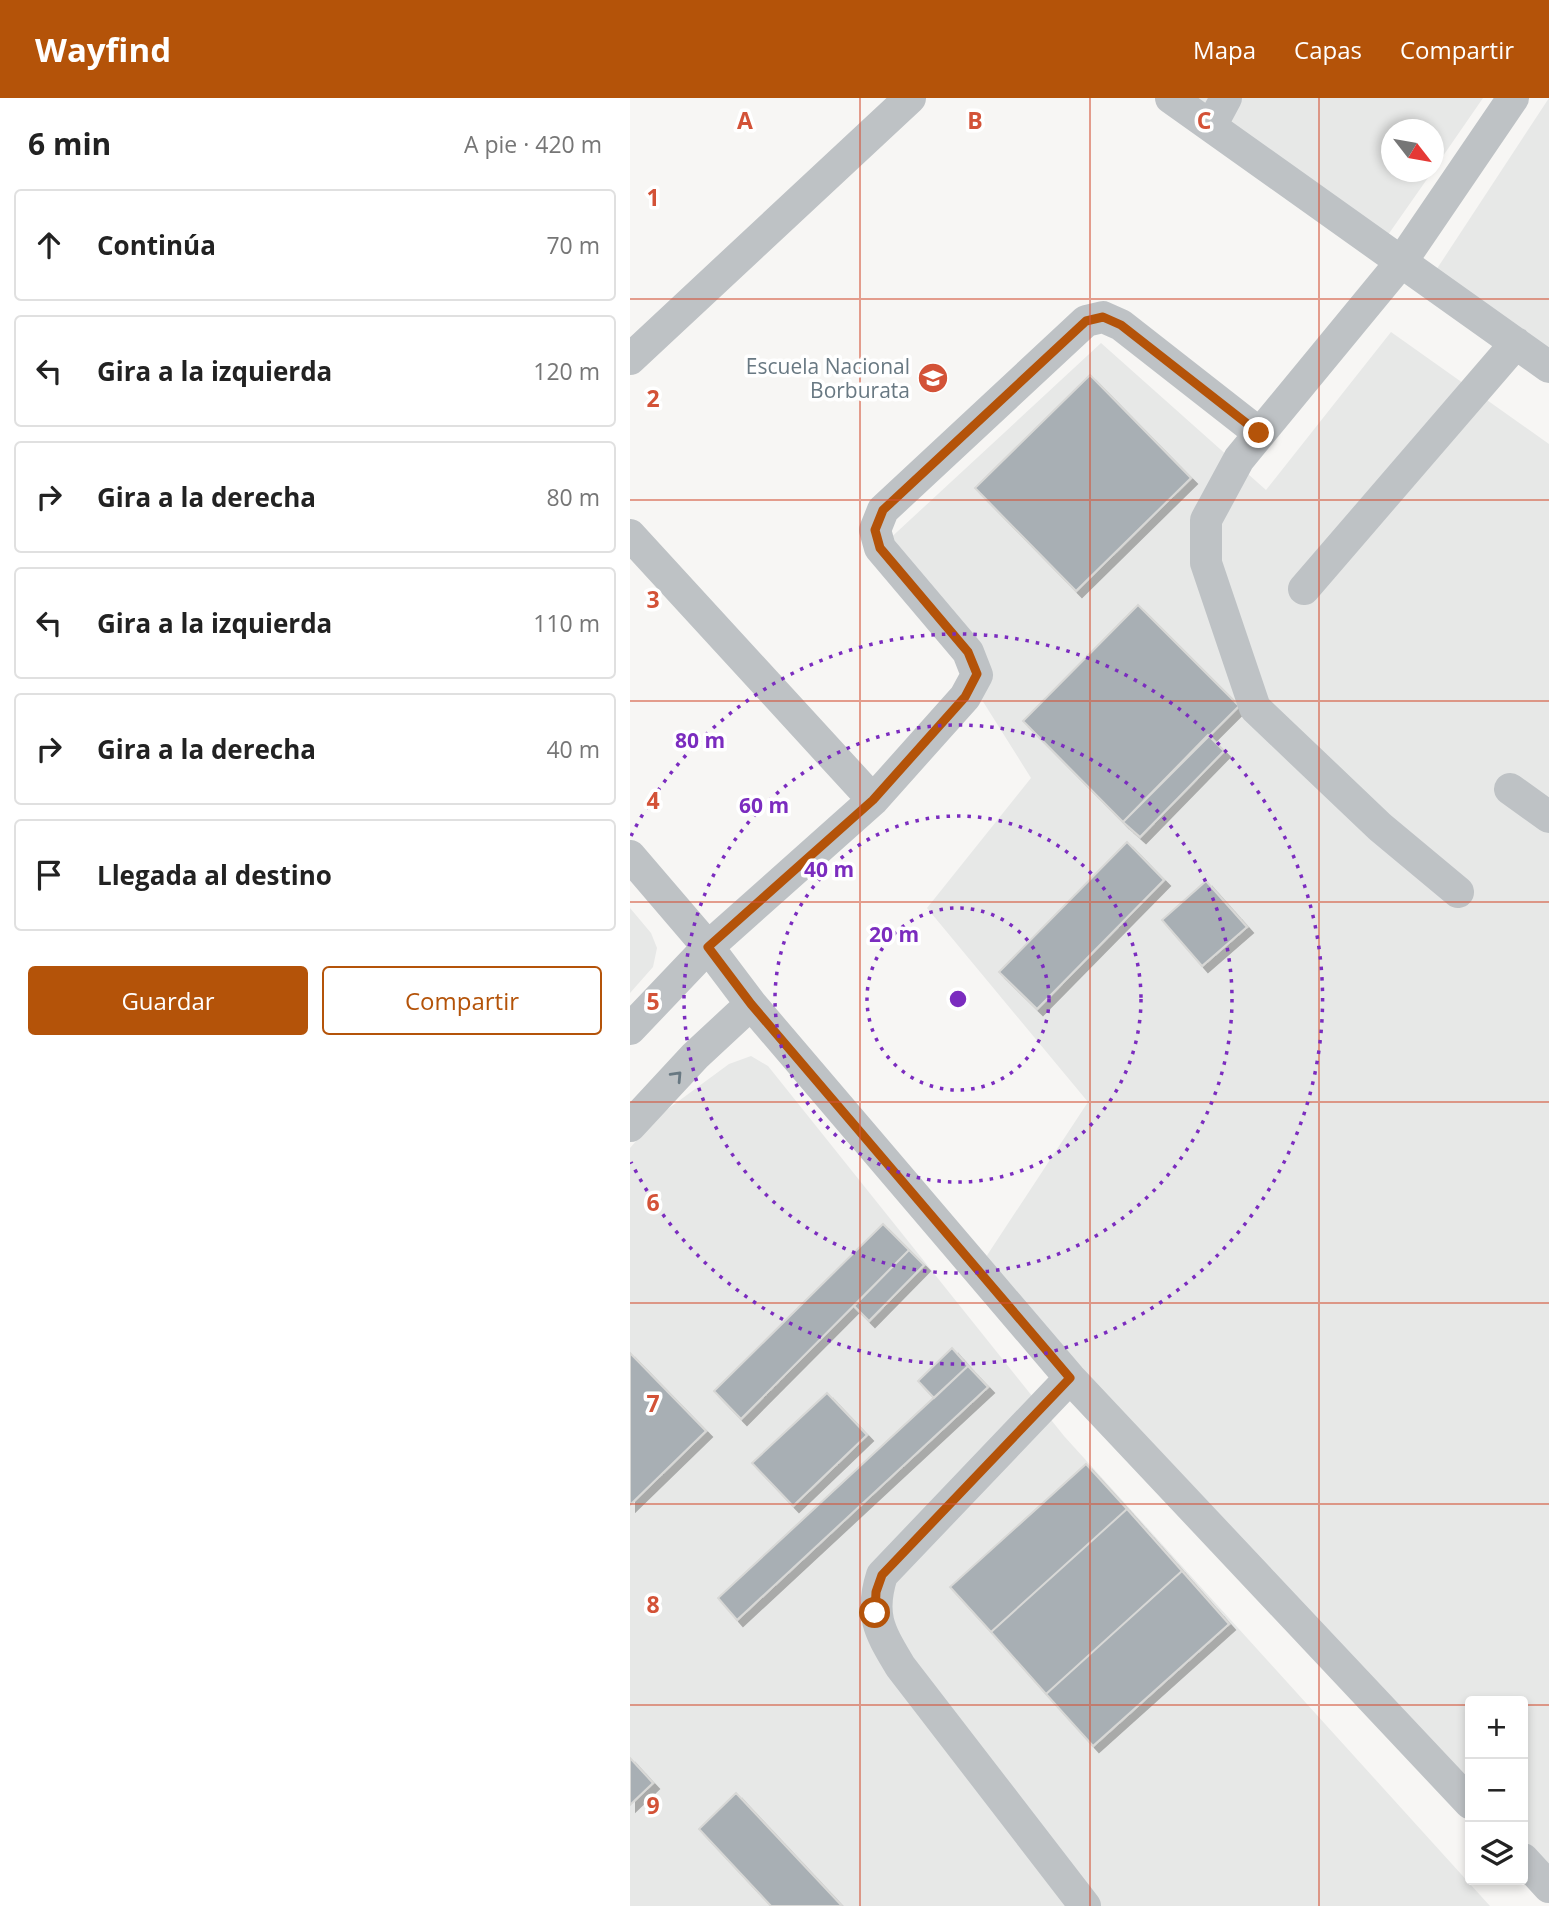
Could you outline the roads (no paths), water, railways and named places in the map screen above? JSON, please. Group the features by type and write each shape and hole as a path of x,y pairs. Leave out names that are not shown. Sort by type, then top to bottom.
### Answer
{"street":[{"path":"630,359 910,98"},
{"path":"1171,98 1549,367"},
{"path":"1211,126 1226,98"},
{"path":"1458,892 1380,827 1255,708 1206,563 1206,520 1239,459 1402,261 1513,98"},
{"path":"630,1029 708,947 873,800 965,697 977,674 968,652 880,548 875,530 883,510 1086,321 1103,317 1121,325 1259,433"},
{"path":"1304,589 1516,343"},
{"path":"630,535 873,800"},
{"path":"1510,789 1549,817"},
{"path":"630,856 708,947 751,1004 1070,1378 1465,1798"},
{"path":"630,1126 695,1056 751,1004"},
{"path":"1070,1378 882,1575 876,1592 875,1613 880,1632 900,1666 1086,1906"},
{"path":"1528,1864 1549,1886"}],"place":[{"name":"Escuela Nacional Borburata","path":"933,378"}]}
